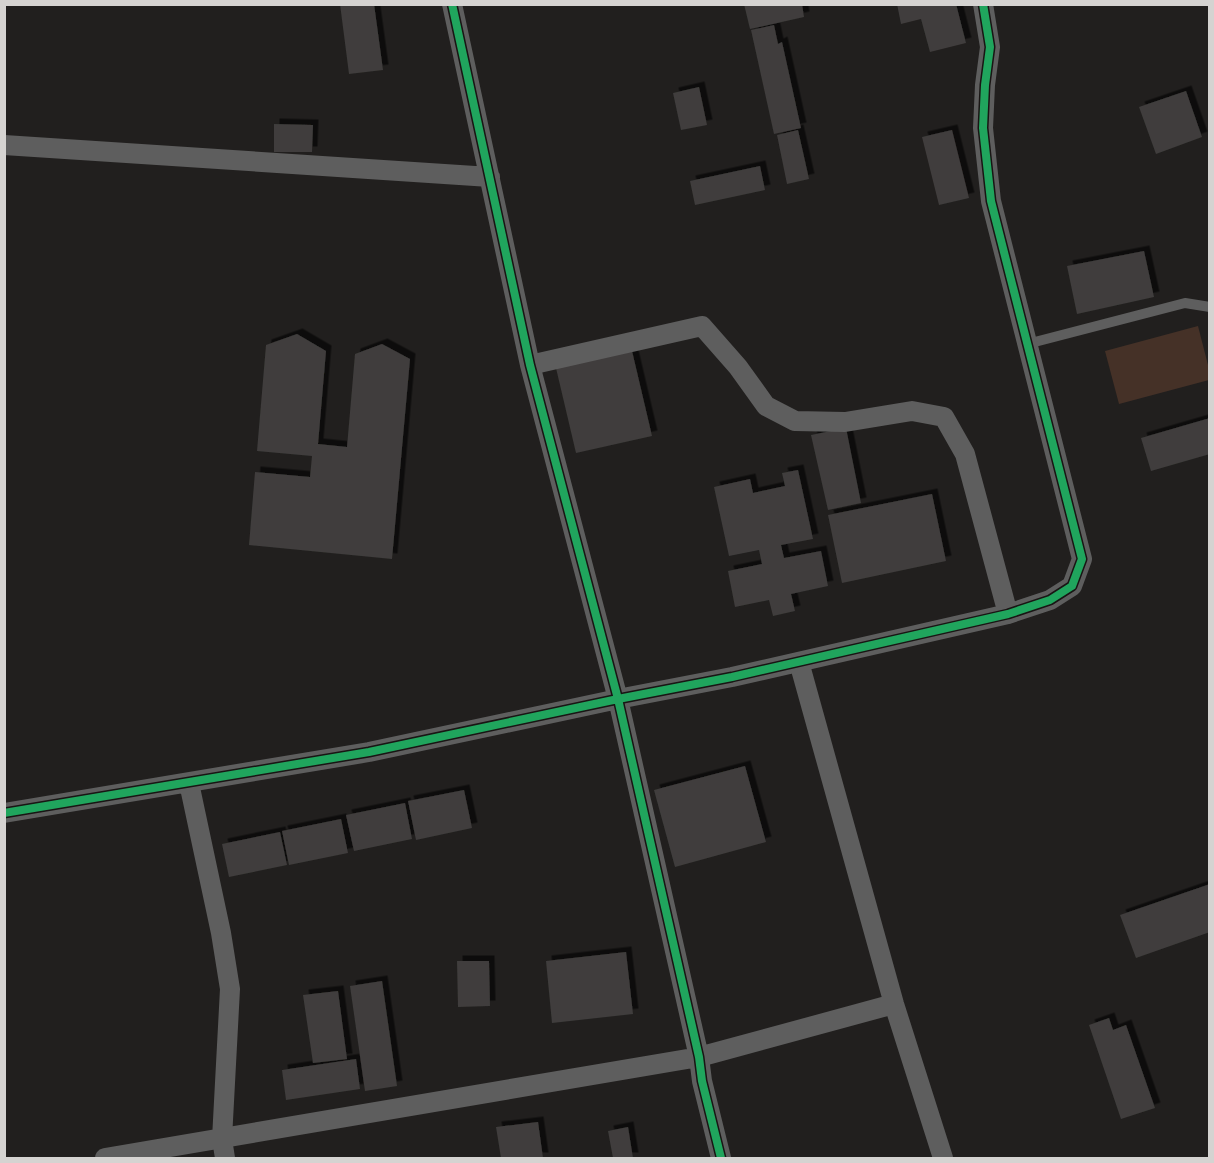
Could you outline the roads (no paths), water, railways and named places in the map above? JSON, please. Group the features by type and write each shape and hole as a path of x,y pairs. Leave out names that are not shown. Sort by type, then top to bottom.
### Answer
{"street":[{"path":"452,4 530,365 618,699 721,1158"},
{"path":"4,813 369,752 732,677 1008,614 1050,600 1072,586 1082,559 991,201 983,128 990,47 983,4"},
{"path":"4,145 490,177"},
{"path":"530,365 702,326 738,367 766,406 795,421 845,422 912,411 944,417 965,454 1008,614"},
{"path":"799,662 894,1004 943,1158"},
{"path":"189,783 221,933 230,989 224,1149"},
{"path":"105,1158 224,1149 699,1057 894,1004"}],"lane":[{"path":"1027,344 1185,303 1209,307"}]}
